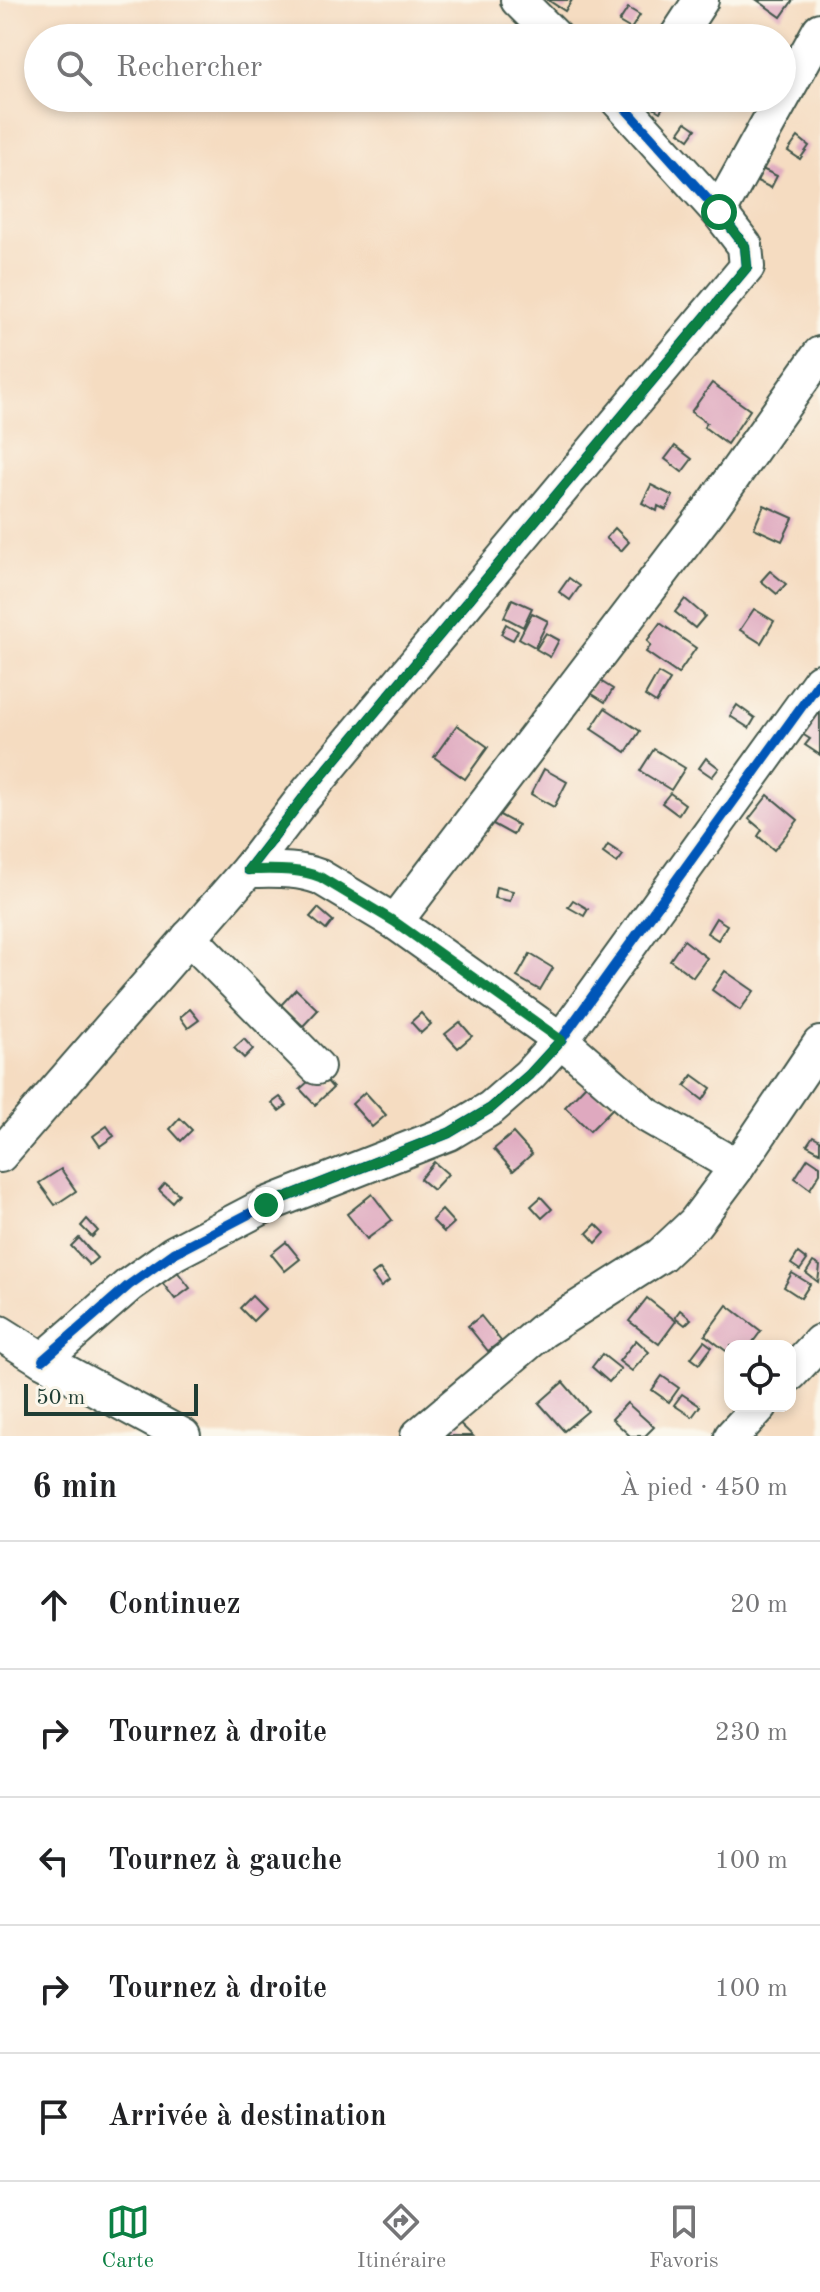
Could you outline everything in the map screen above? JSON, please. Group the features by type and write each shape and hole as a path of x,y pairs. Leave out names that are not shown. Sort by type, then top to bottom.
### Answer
{"street":[{"path":"685,24 701,0"},
{"path":"520,1 542,24"},
{"path":"796,73 820,30"},
{"path":"0,1155 248,870 304,797 747,267 745,246 635,112"},
{"path":"719,212 774,112"},
{"path":"395,922 713,505 820,354"},
{"path":"43,1360 129,1285 174,1253 266,1205 449,1133 500,1100 529,1075 561,1040 820,681"},
{"path":"248,870 309,872 395,922 561,1040 647,1115 737,1167"},
{"path":"189,937 317,1067"},
{"path":"418,1436 542,1331 661,1255 695,1223 820,1044"},
{"path":"0,1333 43,1360 183,1436"},
{"path":"796,1368 820,1342"},
{"path":"732,1436 754,1412"}],"building":[{"path":"548,0 572,0 565,11"},
{"path":"757,0 793,0 781,17"},
{"path":"628,8 640,15 634,24 619,22"},
{"path":"686,122 696,129 689,139 679,132"},
{"path":"798,137 809,146 800,159 788,151"},
{"path":"762,169 777,176 771,188 757,181"},
{"path":"712,383 750,410 727,444 704,427 707,423 691,412"},
{"path":"675,446 692,459 682,472 665,459"},
{"path":"651,485 673,496 666,510 658,506 657,511 642,503"},
{"path":"764,505 793,518 782,541 754,528"},
{"path":"615,528 629,542 621,551 606,538"},
{"path":"770,571 786,584 777,594 761,581"},
{"path":"569,578 580,586 570,600 559,592"},
{"path":"512,599 532,608 523,627 504,617"},
{"path":"685,599 705,616 695,628 675,612"},
{"path":"754,609 774,621 761,643 740,630"},
{"path":"532,613 548,621 535,647 519,638"},
{"path":"660,623 696,648 678,674 646,652 651,645 647,641"},
{"path":"506,624 518,631 513,640 501,634"},
{"path":"546,633 559,640 550,657 536,649"},
{"path":"658,673 670,680 656,703 645,696"},
{"path":"597,679 613,689 605,702 589,692"},
{"path":"820,698 820,755 805,745 810,739 799,732"},
{"path":"737,705 755,718 749,728 730,716"},
{"path":"605,708 640,731 626,752 591,729"},
{"path":"457,725 488,747 465,779 434,757"},
{"path":"654,749 685,768 671,790 640,771"},
{"path":"706,758 719,768 712,777 699,768"},
{"path":"544,769 567,782 554,807 531,794"},
{"path":"670,793 685,804 678,815 662,803"},
{"path":"768,795 798,820 774,850 758,836 762,830 749,819"},
{"path":"498,814 518,825 513,835 493,824"},
{"path":"608,845 623,855 617,863 603,853"},
{"path":"496,887 513,891 510,901 494,898"},
{"path":"573,900 588,909 584,916 568,907"},
{"path":"318,908 333,921 326,930 310,917"},
{"path":"716,918 727,925 718,940 707,933"},
{"path":"684,940 707,958 693,977 670,960"},
{"path":"530,954 553,968 540,990 517,977"},
{"path":"725,971 754,991 740,1010 712,990"},
{"path":"296,989 318,1010 303,1026 281,1005"},
{"path":"190,1009 199,1020 188,1028 180,1017"},
{"path":"421,1013 431,1024 421,1033 411,1022"},
{"path":"460,1022 472,1036 458,1048 445,1034"},
{"path":"244,1039 253,1049 244,1058 234,1048"},
{"path":"319,1072 333,1088 315,1105 300,1089"},
{"path":"693,1075 711,1088 703,1100 685,1086"},
{"path":"587,1084 613,1108 590,1131 565,1107"},
{"path":"365,1092 386,1115 372,1127 352,1104"},
{"path":"280,1097 287,1105 279,1111 272,1103"},
{"path":"180,1118 192,1130 181,1141 170,1129"},
{"path":"107,1126 114,1136 100,1146 93,1136"},
{"path":"513,1133 532,1154 513,1171 494,1149"},
{"path":"813,1136 820,1140 820,1152 807,1145"},
{"path":"808,1158 820,1166 820,1173 810,1189 795,1178"},
{"path":"434,1162 448,1174 433,1190 420,1179"},
{"path":"61,1169 76,1191 55,1205 39,1183"},
{"path":"165,1183 179,1194 172,1202 159,1190"},
{"path":"372,1194 392,1220 367,1239 347,1214"},
{"path":"541,1197 552,1209 542,1218 531,1206"},
{"path":"442,1210 454,1223 444,1232 432,1220"},
{"path":"87,1219 98,1231 92,1237 81,1226"},
{"path":"596,1224 605,1233 596,1243 587,1233"},
{"path":"79,1238 97,1258 89,1265 71,1246"},
{"path":"286,1242 300,1259 285,1271 271,1254"},
{"path":"798,1253 807,1260 800,1270 791,1264"},
{"path":"813,1262 820,1266 818,1282 806,1273"},
{"path":"380,1269 389,1281 381,1287 372,1275"},
{"path":"176,1270 190,1288 175,1299 161,1281"},
{"path":"792,1273 810,1284 801,1298 784,1287"},
{"path":"252,1296 265,1309 253,1321 240,1308"},
{"path":"647,1298 676,1321 659,1344 629,1321"},
{"path":"727,1305 761,1331 754,1340 724,1340 724,1349 705,1335"},
{"path":"680,1310 691,1319 685,1325 675,1317"},
{"path":"481,1316 501,1341 488,1351 468,1326"},
{"path":"636,1340 649,1352 632,1371 619,1361"},
{"path":"704,1341 712,1347 699,1364 691,1358"},
{"path":"602,1354 621,1369 609,1382 592,1367"},
{"path":"662,1376 679,1388 669,1402 652,1390"},
{"path":"563,1382 588,1411 564,1431 539,1403"},
{"path":"682,1394 700,1406 692,1417 674,1405"},
{"path":"627,1403 654,1427 645,1436 630,1436 612,1419"},
{"path":"449,1413 473,1436 440,1436"}],"cycle path":[{"path":"248,870 304,797 747,267 745,246 719,212 629,112"},
{"path":"43,1360 129,1285 174,1253 266,1205 449,1133 491,1108 529,1075 561,1040 820,681"}],"route":[{"path":"266,1205 449,1133 491,1108 529,1075 561,1040 395,922 320,877 309,872 248,870 304,797 747,267 745,246 719,212"}]}
